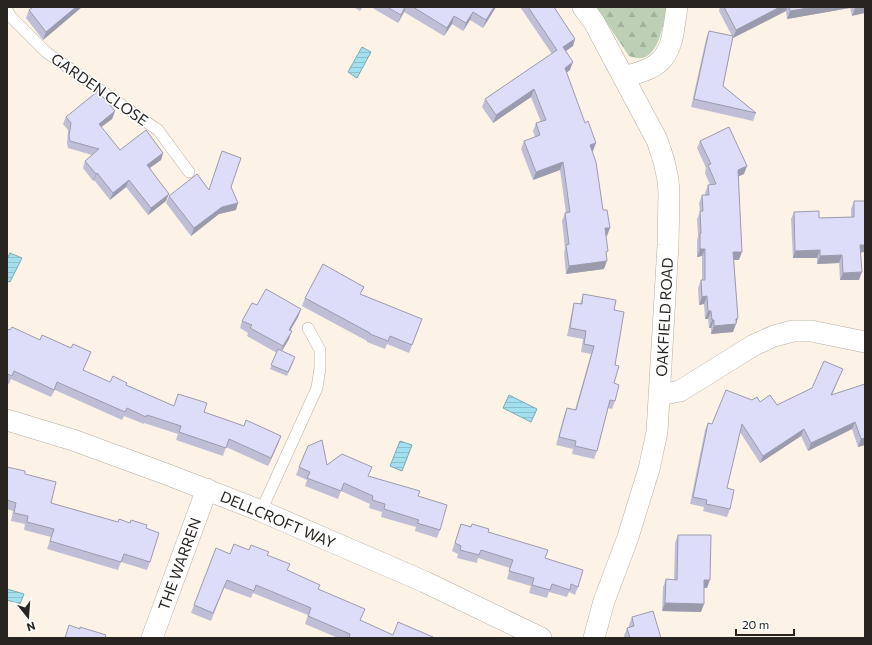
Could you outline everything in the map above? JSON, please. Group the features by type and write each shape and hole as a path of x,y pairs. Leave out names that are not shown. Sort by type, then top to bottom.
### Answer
{"street":[{"name":"OAKFIELD ROAD","path":"583,7 594,22 657,140 668,180 668,245 657,432 649,469 628,538 604,601 594,638"},
{"path":"624,78 649,68 663,59 670,46 677,7"},
{"path":"659,395 680,391 754,345 774,336 793,331 812,331 865,342"},
{"name":"DELLCROFT WAY","path":"7,420 73,440 207,489 261,511 425,582 540,638"},
{"name":"THE WARREN","path":"152,638 207,489"}],"lane":[{"name":"GARDEN CLOSE","path":"7,10 11,18 46,52 158,130 189,172"},
{"path":"261,511 317,388 320,368 320,350 308,328"}],"green space":[{"path":"596,7 667,7 660,37 653,51 642,58 629,56"}],"water":[{"path":"362,47 371,52 357,78 348,72"},
{"path":"10,253 22,258 10,282 7,281 7,259"},
{"path":"509,395 537,409 531,422 503,408"},
{"path":"400,441 412,445 402,471 390,466"},
{"path":"7,589 24,594 20,604 7,600"}],"building":[{"path":"33,7 76,7 46,32 29,10"},
{"path":"387,7 405,7 401,15"},
{"path":"413,7 494,7 486,20 473,12 466,23 454,16 447,28"},
{"path":"528,7 554,7 575,39 563,47 573,62 565,68 585,123 588,121 596,143 590,145 596,162 603,210 607,210 610,228 605,228 608,251 606,252 607,261 569,266 566,245 569,244 565,213 570,212 563,162 536,172 524,141 540,135 536,123 546,120 534,89 496,115 485,99 557,50"},
{"path":"724,7 780,7 736,30"},
{"path":"789,7 814,7 790,11"},
{"path":"709,31 733,36 723,86 756,113 694,99"},
{"path":"98,91 115,111 99,124 120,150 146,130 163,153 147,165 169,194 151,208 129,180 113,193 85,161 99,149 70,141 69,136 71,123 66,117"},
{"path":"729,127 747,166 738,170 742,252 733,252 738,318 736,319 736,324 714,326 711,311 708,311 707,296 702,297 701,280 705,280 705,249 700,249 700,211 703,211 702,195 709,195 708,185 716,184 708,165 711,164 700,141"},
{"path":"222,151 241,158 231,187 238,203 222,207 194,228 169,196 197,174 209,190"},
{"path":"854,201 865,201 865,245 860,245 862,272 843,273 842,255 820,256 820,250 795,251 794,212 819,211 819,218 854,217"},
{"path":"323,264 364,287 360,294 422,319 412,345 390,336 388,341 370,334 305,298"},
{"path":"266,289 301,309 289,330 292,331 283,346 250,328 252,325 242,321 252,303 257,305"},
{"path":"583,294 616,300 614,310 624,312 615,365 619,366 614,383 619,385 615,401 610,400 597,451 575,446 576,441 559,437 567,408 576,410 594,346 584,344 586,331 570,328 574,303 582,304"},
{"path":"12,327 40,340 42,335 71,348 73,344 91,352 83,370 110,382 113,376 127,383 126,385 174,406 178,394 207,403 204,412 244,426 246,420 281,436 271,458 229,439 226,448 179,432 181,426 147,415 146,417 127,408 125,412 57,382 54,390 14,371 12,376 7,374 7,329 10,330"},
{"path":"278,349 295,357 288,372 271,365"},
{"path":"824,361 843,369 831,395 865,384 865,438 861,439 855,422 811,443 804,429 763,456 742,424 727,488 734,490 730,509 706,504 707,500 693,497 708,423 712,424 726,390 752,400 757,397 760,402 770,395 777,405 812,388"},
{"path":"322,440 327,465 342,454 372,467 368,476 420,491 418,496 447,505 440,530 417,523 419,520 384,509 385,504 372,500 373,496 344,483 341,491 307,478 310,472 299,467 308,446"},
{"path":"7,467 25,471 25,474 56,482 51,503 118,522 119,519 130,523 131,520 147,525 146,528 159,533 150,562 124,554 121,562 50,541 54,529 27,522 28,516 14,513 16,503 7,500"},
{"path":"461,524 471,527 472,524 489,529 488,532 548,550 545,558 583,570 578,587 571,584 570,590 552,584 550,590 532,585 534,578 509,571 513,560 481,550 479,555 460,550 461,546 455,543"},
{"path":"678,535 711,535 710,580 704,580 704,604 665,603 666,579 677,580"},
{"path":"234,544 249,550 251,545 269,552 267,555 290,564 287,570 320,585 318,589 365,609 360,620 393,635 398,622 433,637 349,638 350,634 308,616 311,608 256,585 254,591 227,580 213,613 194,605 216,548 230,554"},
{"path":"653,611 661,638 630,638 627,628 634,626 632,617"},
{"path":"69,625 106,635 105,638 65,638"}]}
